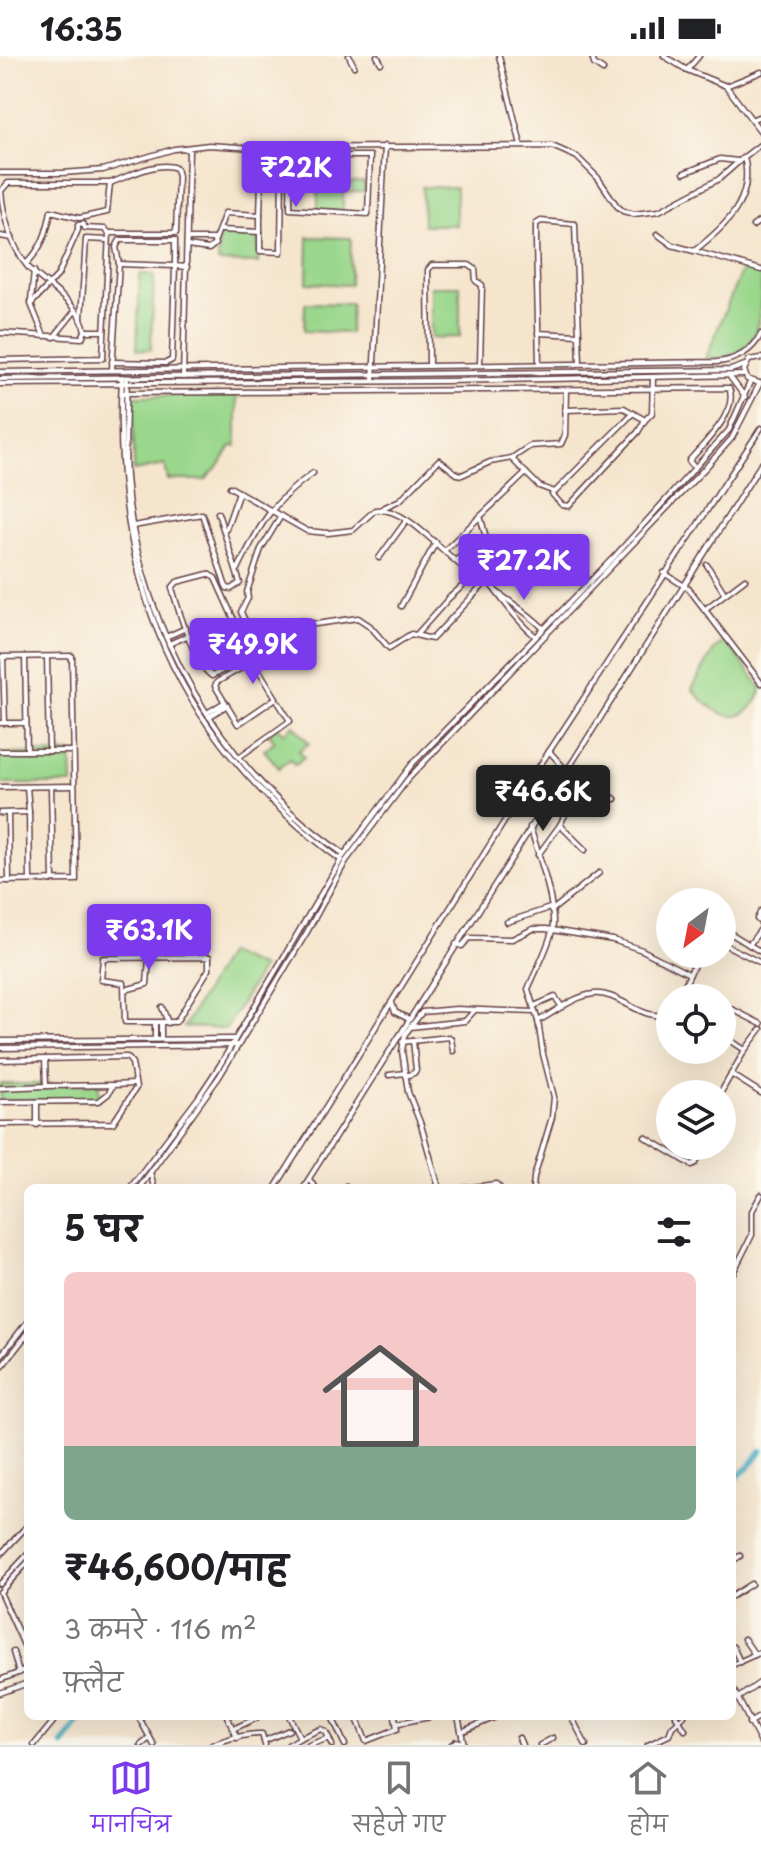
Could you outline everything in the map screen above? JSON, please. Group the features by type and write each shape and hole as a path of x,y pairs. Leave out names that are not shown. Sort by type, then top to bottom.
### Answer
{"street":[{"path":"349,56 354,66"},
{"path":"377,56 381,63"},
{"path":"499,56 521,145"},
{"path":"592,56 594,64 603,70"},
{"path":"664,56 687,70 726,86 761,132"},
{"path":"687,70 699,56"},
{"path":"726,86 761,72"},
{"path":"753,119 761,116"},
{"path":"0,173 103,170 184,148 209,145 552,146 574,155 598,178 620,210 634,214 659,211 719,179 761,144"},
{"path":"373,378 385,146"},
{"path":"262,147 260,251 281,252 282,167 278,161 262,160"},
{"path":"183,377 191,156 184,148"},
{"path":"291,156 370,156 370,176 368,214 290,209 291,156"},
{"path":"694,251 725,225 739,208 748,172 744,157"},
{"path":"684,173 720,159 738,161"},
{"path":"78,230 176,233 176,168 171,165 110,183 8,183 1,193 12,238 26,264 81,318"},
{"path":"370,176 385,177"},
{"path":"31,304 58,275 80,221 107,212 110,183"},
{"path":"370,184 384,185"},
{"path":"177,188 189,188"},
{"path":"26,264 37,253 47,234 51,211 80,221 85,228"},
{"path":"187,246 215,246 225,213 260,215"},
{"path":"753,226 761,220"},
{"path":"539,363 536,224 541,221 573,222 575,226 580,363"},
{"path":"221,230 260,232"},
{"path":"0,360 103,358 109,233"},
{"path":"657,234 672,245 761,270"},
{"path":"0,236 12,238"},
{"path":"112,362 166,363 172,360 175,240 126,238 120,240 116,247 119,264 112,362 112,369"},
{"path":"0,333 84,338 81,318 86,239 108,240"},
{"path":"187,239 215,240"},
{"path":"119,264 187,267"},
{"path":"429,365 428,270 432,265 469,265 475,269 476,281 482,285 480,364"},
{"path":"34,271 31,304 44,336"},
{"path":"54,337 75,311"},
{"path":"85,331 104,331"},
{"path":"538,333 579,335"},
{"path":"0,372 725,361 753,347 761,334"},
{"path":"124,393 328,387 373,378 731,370 760,358 761,351"},
{"path":"138,369 139,362"},
{"path":"133,1184 198,1098 345,859 413,763 732,438 760,383 750,382 744,375 745,365"},
{"path":"0,381 124,380 566,390 744,375"},
{"path":"124,380 183,377 373,378 653,384 722,387 731,391 726,414 692,465"},
{"path":"730,377 745,397"},
{"path":"124,380 127,478 133,526 142,570 169,644 191,689 239,757 275,798 345,859"},
{"path":"534,637 692,465 729,430 750,382"},
{"path":"511,458 562,505 569,506 652,413 653,384"},
{"path":"230,487 307,531 347,532 358,528 371,513 400,500 439,460 459,475 490,462 511,458 530,446 561,444 565,435 566,390"},
{"path":"124,393 120,466 128,534 149,606 176,674 216,738 241,769 295,824 345,859"},
{"path":"565,410 624,408 645,420"},
{"path":"550,492 555,492 633,413"},
{"path":"278,1184 549,751 761,428"},
{"path":"306,1184 761,464"},
{"path":"237,571 270,509 313,473"},
{"path":"445,550 526,473"},
{"path":"226,531 239,491"},
{"path":"379,509 390,511 406,521 436,542 474,576 487,581 534,637"},
{"path":"133,526 202,514 227,588 231,589 240,583 218,513"},
{"path":"281,516 257,560 248,598 241,612 246,623 268,637 300,620 316,624 358,618 370,626 389,648 411,634 432,639 487,581"},
{"path":"456,560 486,538 480,518"},
{"path":"379,558 406,521"},
{"path":"401,606 436,542"},
{"path":"707,565 725,594"},
{"path":"664,573 684,585 761,683"},
{"path":"208,574 215,578 236,629 249,655 210,675 193,646 173,587 177,582 208,574"},
{"path":"417,634 449,598 474,576"},
{"path":"704,610 745,579"},
{"path":"495,591 513,605 524,609 541,626"},
{"path":"166,637 186,628"},
{"path":"193,646 236,629"},
{"path":"169,644 189,635"},
{"path":"215,637 230,667"},
{"path":"47,656 49,751"},
{"path":"0,881 76,880 72,656 2,657 2,723 26,723"},
{"path":"25,657 27,751"},
{"path":"251,662 276,698 239,724 226,704 216,684 251,662"},
{"path":"239,757 290,721 278,702"},
{"path":"208,715 226,704"},
{"path":"0,751 72,751"},
{"path":"549,751 567,769 588,779 615,799"},
{"path":"538,855 588,779"},
{"path":"0,787 73,786"},
{"path":"27,787 30,880"},
{"path":"51,787 53,880"},
{"path":"0,813 29,812"},
{"path":"8,813 9,881"},
{"path":"560,825 585,850"},
{"path":"530,827 551,909 552,931 528,989 538,1021 554,1104 534,1184"},
{"path":"142,1184 200,1106 239,1045 307,932 345,859"},
{"path":"507,922 551,909 599,873"},
{"path":"749,945 761,926 757,919 761,911"},
{"path":"456,944 462,946 469,938 512,939 533,929 552,931 613,940 642,950 689,974"},
{"path":"736,937 761,952"},
{"path":"736,950 761,963"},
{"path":"207,957 211,960 209,969 177,1022 125,1022 124,990 122,982 101,981 102,959 207,957"},
{"path":"124,990 147,984 149,958"},
{"path":"684,984 692,968"},
{"path":"538,1021 583,996 601,994 656,1015"},
{"path":"438,1184 408,1092 402,1042 410,1027 422,1012 534,1009 555,997 562,1007"},
{"path":"392,1003 395,1012 409,1019"},
{"path":"162,1007 168,1023"},
{"path":"410,1027 465,1021 474,1010"},
{"path":"728,1080 761,1026 736,1012"},
{"path":"158,1023 158,1038"},
{"path":"402,1042 449,1037 453,1051"},
{"path":"0,1041 243,1038"},
{"path":"111,1039 112,1046"},
{"path":"389,1075 414,1073 413,1041"},
{"path":"736,1044 745,1050"},
{"path":"0,1048 239,1045"},
{"path":"46,1086 52,1047"},
{"path":"0,1060 127,1057 132,1063 135,1084 130,1100 113,1123 0,1124"},
{"path":"731,1074 761,1093"},
{"path":"0,1088 135,1084"},
{"path":"0,1102 99,1101 113,1085"},
{"path":"37,1102 37,1125"},
{"path":"645,1137 656,1144"},
{"path":"150,1174 153,1184"},
{"path":"309,1179 312,1184"},
{"path":"736,1267 752,1235 752,1211 761,1195"},
{"path":"0,1357 24,1326"},
{"path":"0,1369 24,1338"},
{"path":"0,1555 24,1529"},
{"path":"736,1558 740,1556"},
{"path":"0,1584 24,1558"},
{"path":"24,1566 0,1592 24,1643"},
{"path":"736,1593 751,1584"},
{"path":"736,1664 758,1654 744,1639"},
{"path":"13,1652 19,1673"},
{"path":"736,1653 740,1662"},
{"path":"0,1680 24,1671"},
{"path":"738,1698 761,1683"},
{"path":"0,1693 24,1684"},
{"path":"736,1694 761,1743"},
{"path":"749,1723 761,1716"},
{"path":"50,1720 51,1724"},
{"path":"34,1745 54,1720"},
{"path":"140,1720 154,1745"},
{"path":"229,1720 237,1738"},
{"path":"233,1729 250,1720"},
{"path":"257,1720 265,1743 289,1730"},
{"path":"291,1720 300,1738"},
{"path":"333,1720 345,1745"},
{"path":"357,1720 364,1743 397,1729 397,1720"},
{"path":"398,1723 414,1720"},
{"path":"460,1720 464,1744"},
{"path":"461,1732 489,1720"},
{"path":"573,1720 586,1745"},
{"path":"648,1745 669,1735 676,1720"},
{"path":"678,1720 685,1730"},
{"path":"290,1744 321,1729 326,1732 332,1745"},
{"path":"212,1745 262,1734"},
{"path":"377,1737 379,1745"},
{"path":"141,1745 150,1738"},
{"path":"309,1745 329,1738"},
{"path":"519,1738 522,1745"},
{"path":"540,1745 553,1738"},
{"path":"451,1745 456,1741 464,1744"}],"green space":[{"path":"318,176 343,176 343,183 364,182 365,191 343,192 343,210 318,211"},
{"path":"422,187 456,187 456,225 423,225"},
{"path":"219,235 258,236 258,263 218,262"},
{"path":"308,237 351,238 350,285 307,283"},
{"path":"742,269 761,274 760,307 754,335 738,353 706,358"},
{"path":"140,274 154,275 151,350 137,349"},
{"path":"431,286 460,286 460,337 431,338"},
{"path":"305,303 351,304 350,333 304,331"},
{"path":"237,395 237,446 231,446 220,465 205,480 168,480 165,465 134,471 133,396"},
{"path":"725,640 761,687 754,704 738,716 713,709 692,689 714,650"},
{"path":"294,725 309,743 299,751 304,757 295,765 290,759 279,768 264,750 275,741 269,734 278,726 284,733"},
{"path":"71,753 72,784 0,784 0,754"},
{"path":"227,953 262,968 226,1029 184,1027"},
{"path":"0,1084 99,1084 99,1100 0,1100"}],"waterway":[{"path":"736,1478 761,1451"},
{"path":"63,1745 80,1720"}]}
